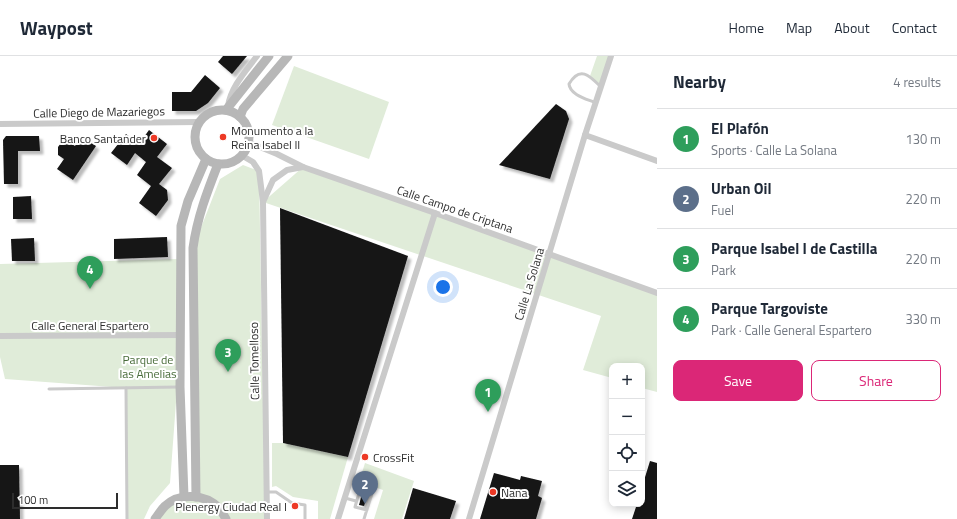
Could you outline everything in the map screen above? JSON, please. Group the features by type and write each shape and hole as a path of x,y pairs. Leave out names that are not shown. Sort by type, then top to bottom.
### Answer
{"main road":[{"path":"227,108 240,117 247,126 249,134 248,142 242,155 228,163 218,164 206,159 201,154 195,141 195,134 199,122 206,114 227,108 269,56"},
{"path":"240,117 243,109 288,56"},
{"path":"184,497 180,387 181,226 188,201 206,159"},
{"path":"196,496 193,248 202,204 218,164"},
{"path":"156,519 164,507 173,501 184,497 196,496 209,501 219,509 226,519"}],"street":[{"path":"227,108 238,80 256,56"},
{"name":"Calle La Solana","path":"469,519 585,134 612,56"},
{"name":"Calle Diego de Mazariegos","path":"0,124 199,122"},
{"path":"585,134 657,161"},
{"name":"Calle Campo de Criptana","path":"248,142 277,154 303,168 657,292"},
{"name":"Calle Tomelloso","path":"242,155 253,162 259,172 263,202 267,519"},
{"name":"Calle Tomelloso","path":"263,202 273,180 287,170 303,168"},
{"path":"338,519 435,213"},
{"name":"Calle General Espartero","path":"0,336 181,335"}],"lane":[{"path":"596,103 574,93 569,84 580,73 590,76 601,88"},
{"path":"49,389 180,387"},
{"path":"126,388 127,519"},
{"path":"364,519 367,510 373,490 361,486 355,506 367,510"},
{"path":"266,492 276,492 292,503 305,505 305,519"},
{"path":"345,498 356,501"}],"green space":[{"path":"597,56 611,56 601,87 590,76"},
{"path":"294,66 389,102 369,159 272,125"},
{"path":"243,165 259,171 265,519 157,519 164,507 196,496 193,248 220,179"},
{"path":"303,167 657,293 657,392 645,389 645,363 609,363 609,377 583,370 601,316 263,202"},
{"name":"Parque de las Amelias","path":"180,259 181,335 170,483 150,506 144,519 127,519 126,388 5,379 0,357 0,264"},
{"path":"272,443 283,443 348,457 330,519 318,519 318,501 293,497 276,486 272,487"},
{"path":"365,463 414,481 402,519 374,519 383,490 359,482"}],"building":[{"path":"223,56 247,56 232,74 218,62"},
{"path":"205,75 220,88 208,103 196,111 172,111 172,92 191,92"},
{"path":"556,104 566,111 569,119 550,179 499,165"},
{"path":"149,130 167,144 157,157 172,168 159,184 167,190 168,200 156,216 139,203 151,186 137,175 146,162 135,153 127,165 111,153 126,134 139,144"},
{"path":"6,136 39,136 40,151 18,151 18,184 4,184 3,140"},
{"path":"81,136 96,146 73,180 57,169 64,159 58,155 58,147 64,139 75,146"},
{"path":"31,196 32,219 13,219 13,197"},
{"path":"280,208 408,256 348,457 283,443"},
{"path":"167,237 168,257 114,259 114,239"},
{"path":"34,238 35,261 12,261 11,239"},
{"path":"650,461 657,463 657,519 632,519 636,507 645,507 645,477"},
{"path":"0,465 19,465 20,519 0,519"},
{"path":"494,473 520,480 521,476 542,481 538,496 542,498 536,519 480,519"},
{"path":"413,488 456,501 450,519 404,519"},
{"path":"363,490 369,492 364,506 359,505"}],"place":[{"name":"Monumento a la Reina Isabel II","path":"223,137"},
{"name":"Banco Santander","path":"154,138"},
{"name":"Parque Targoviste","path":"90,289"},
{"name":"Parque Isabel I de Castilla","path":"228,372"},
{"name":"El Plafón","path":"488,412"},
{"name":"CrossFit","path":"365,457"},
{"name":"Nana","path":"493,492"},
{"name":"Urban Oil","path":"365,504"},
{"name":"Plenergy Ciudad Real I","path":"295,506"}]}
